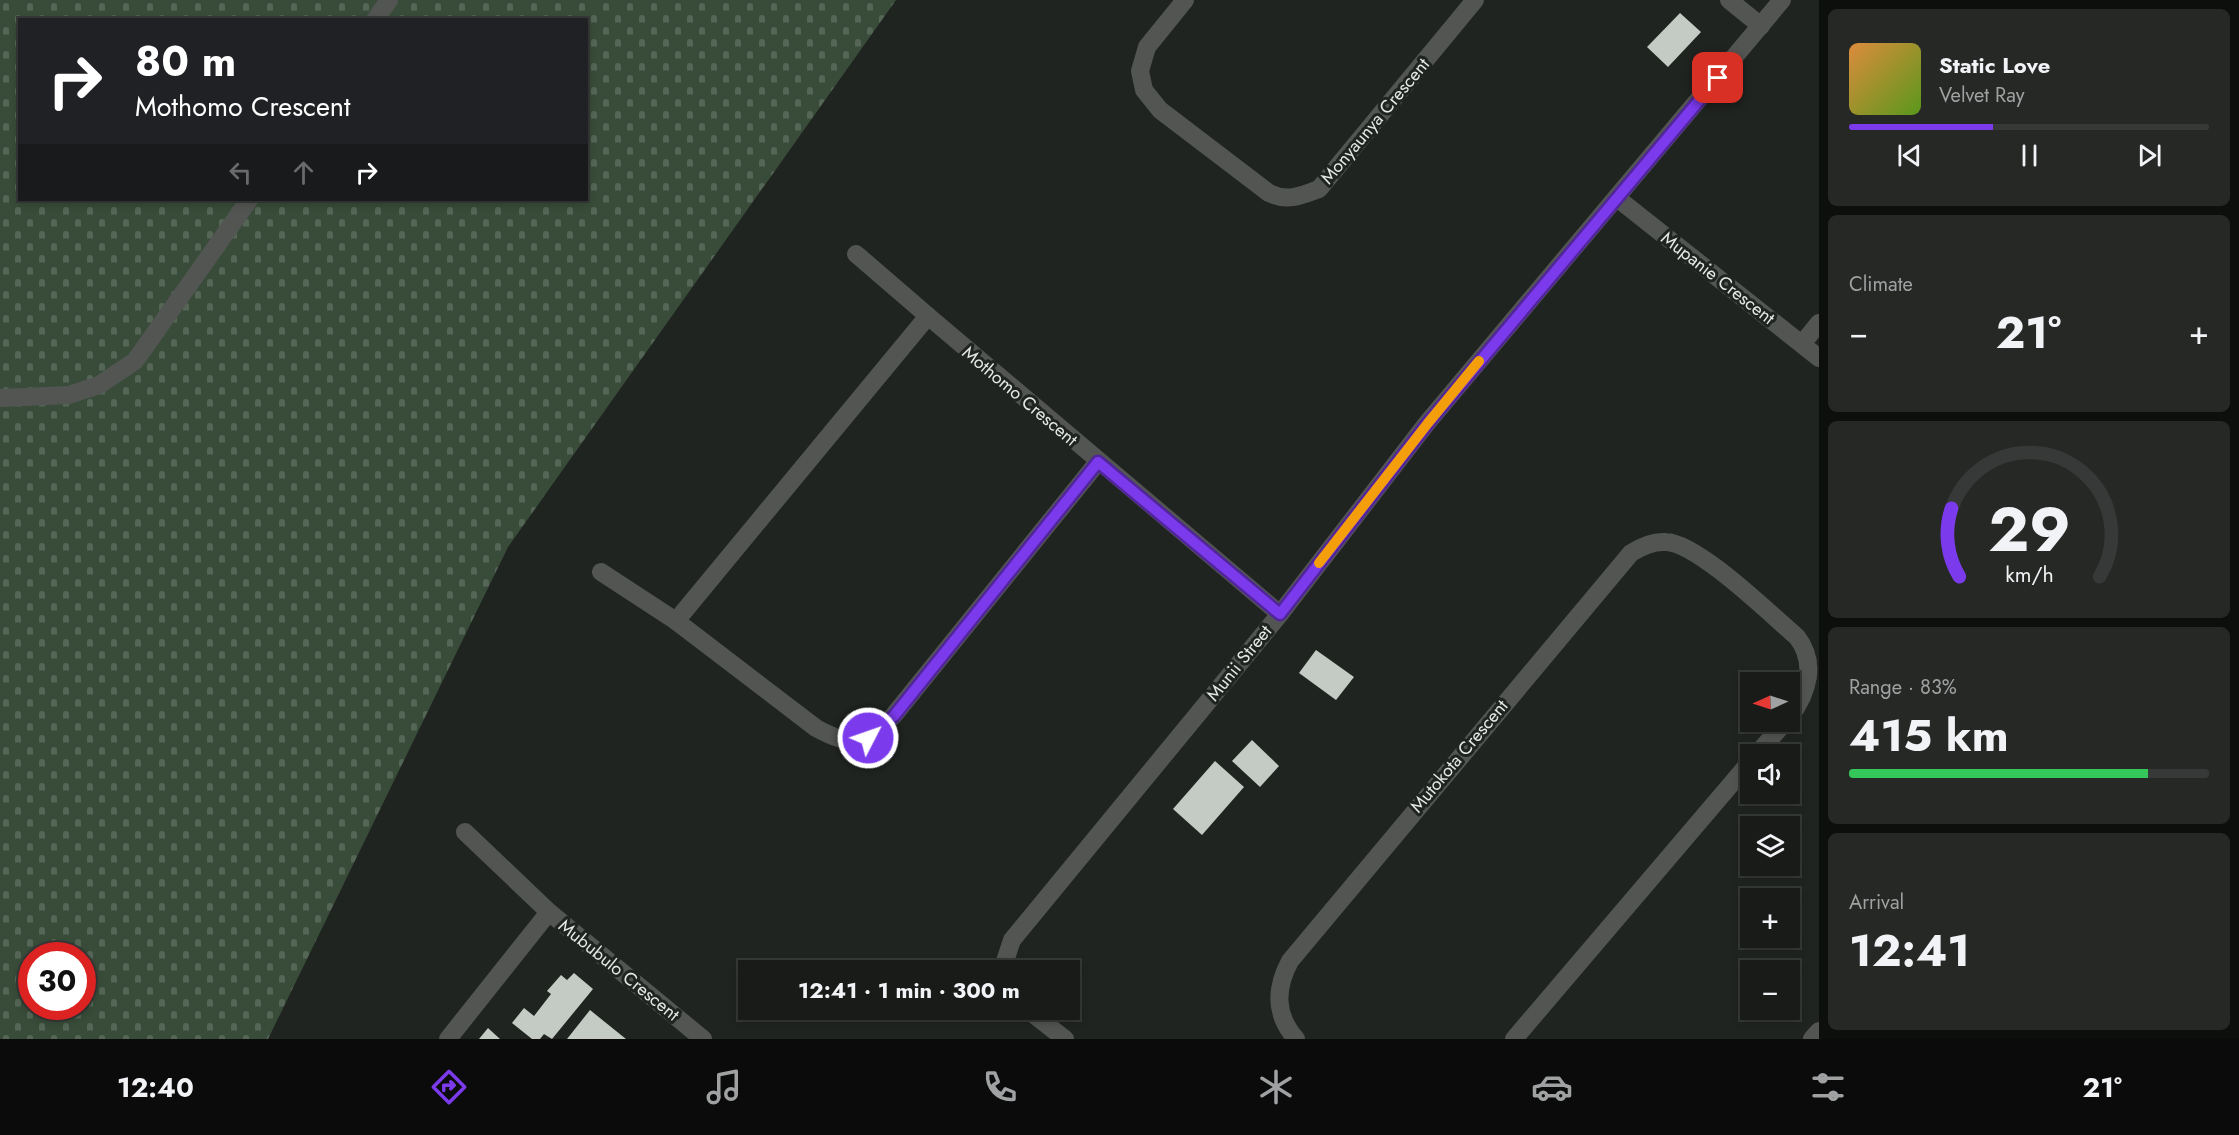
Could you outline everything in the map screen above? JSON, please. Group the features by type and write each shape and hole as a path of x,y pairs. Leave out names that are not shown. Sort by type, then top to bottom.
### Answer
{"street":[{"path":"376,18 389,0"},
{"name":"Monyaunya Crescent","path":"1185,0 1147,47 1140,71 1144,90 1160,110 1269,193 1279,198 1290,198 1319,189 1475,0"},
{"path":"1729,0 1761,26"},
{"name":"Munii Street","path":"1005,960 1012,940 1280,614 1428,423 1782,0"},
{"name":"Mupanie Crescent","path":"1617,198 1819,358"},
{"path":"0,398 69,395 99,385 135,362 248,201"},
{"name":"Mothomo Crescent","path":"856,254 1098,462 1280,614"},
{"path":"676,621 928,316"},
{"path":"1802,344 1819,322"},
{"path":"601,572 676,621 816,728 834,738 851,742 868,738 894,716 1098,462"},
{"name":"Mutokota Crescent","path":"1296,1039 1281,1015 1278,999 1284,973 1301,946 1620,562 1641,547 1667,542 1695,552 1797,637 1805,648 1809,661 1805,691 1800,700"},
{"path":"1766,744 1776,732"},
{"path":"1514,1039 1740,774"},
{"path":"465,832 549,912"},
{"name":"Mububulo Crescent","path":"448,1039 549,912 703,1039"},
{"path":"1041,1020 1065,1039"},
{"path":"1812,1039 1819,1031"}],"green space":[{"path":"0,0 896,0 508,547 268,1039 0,1039"}],"building":[{"path":"1680,13 1701,32 1668,67 1647,47"},
{"path":"1316,650 1354,677 1336,700 1299,673"},
{"path":"1252,740 1279,766 1260,787 1232,761"},
{"path":"1215,761 1244,787 1202,835 1173,809"},
{"path":"574,973 593,989 552,1039 544,1034 540,1039 532,1039 512,1023 524,1008 534,1016 551,994 547,991 561,975 567,980"},
{"path":"590,1010 626,1039 567,1039"},
{"path":"488,1028 500,1039 479,1039"}],"slow traffic":[{"path":"1319,563 1479,361"}],"route":[{"path":"868,738 894,716 1098,462 1280,614 1428,423 1718,78"}]}
